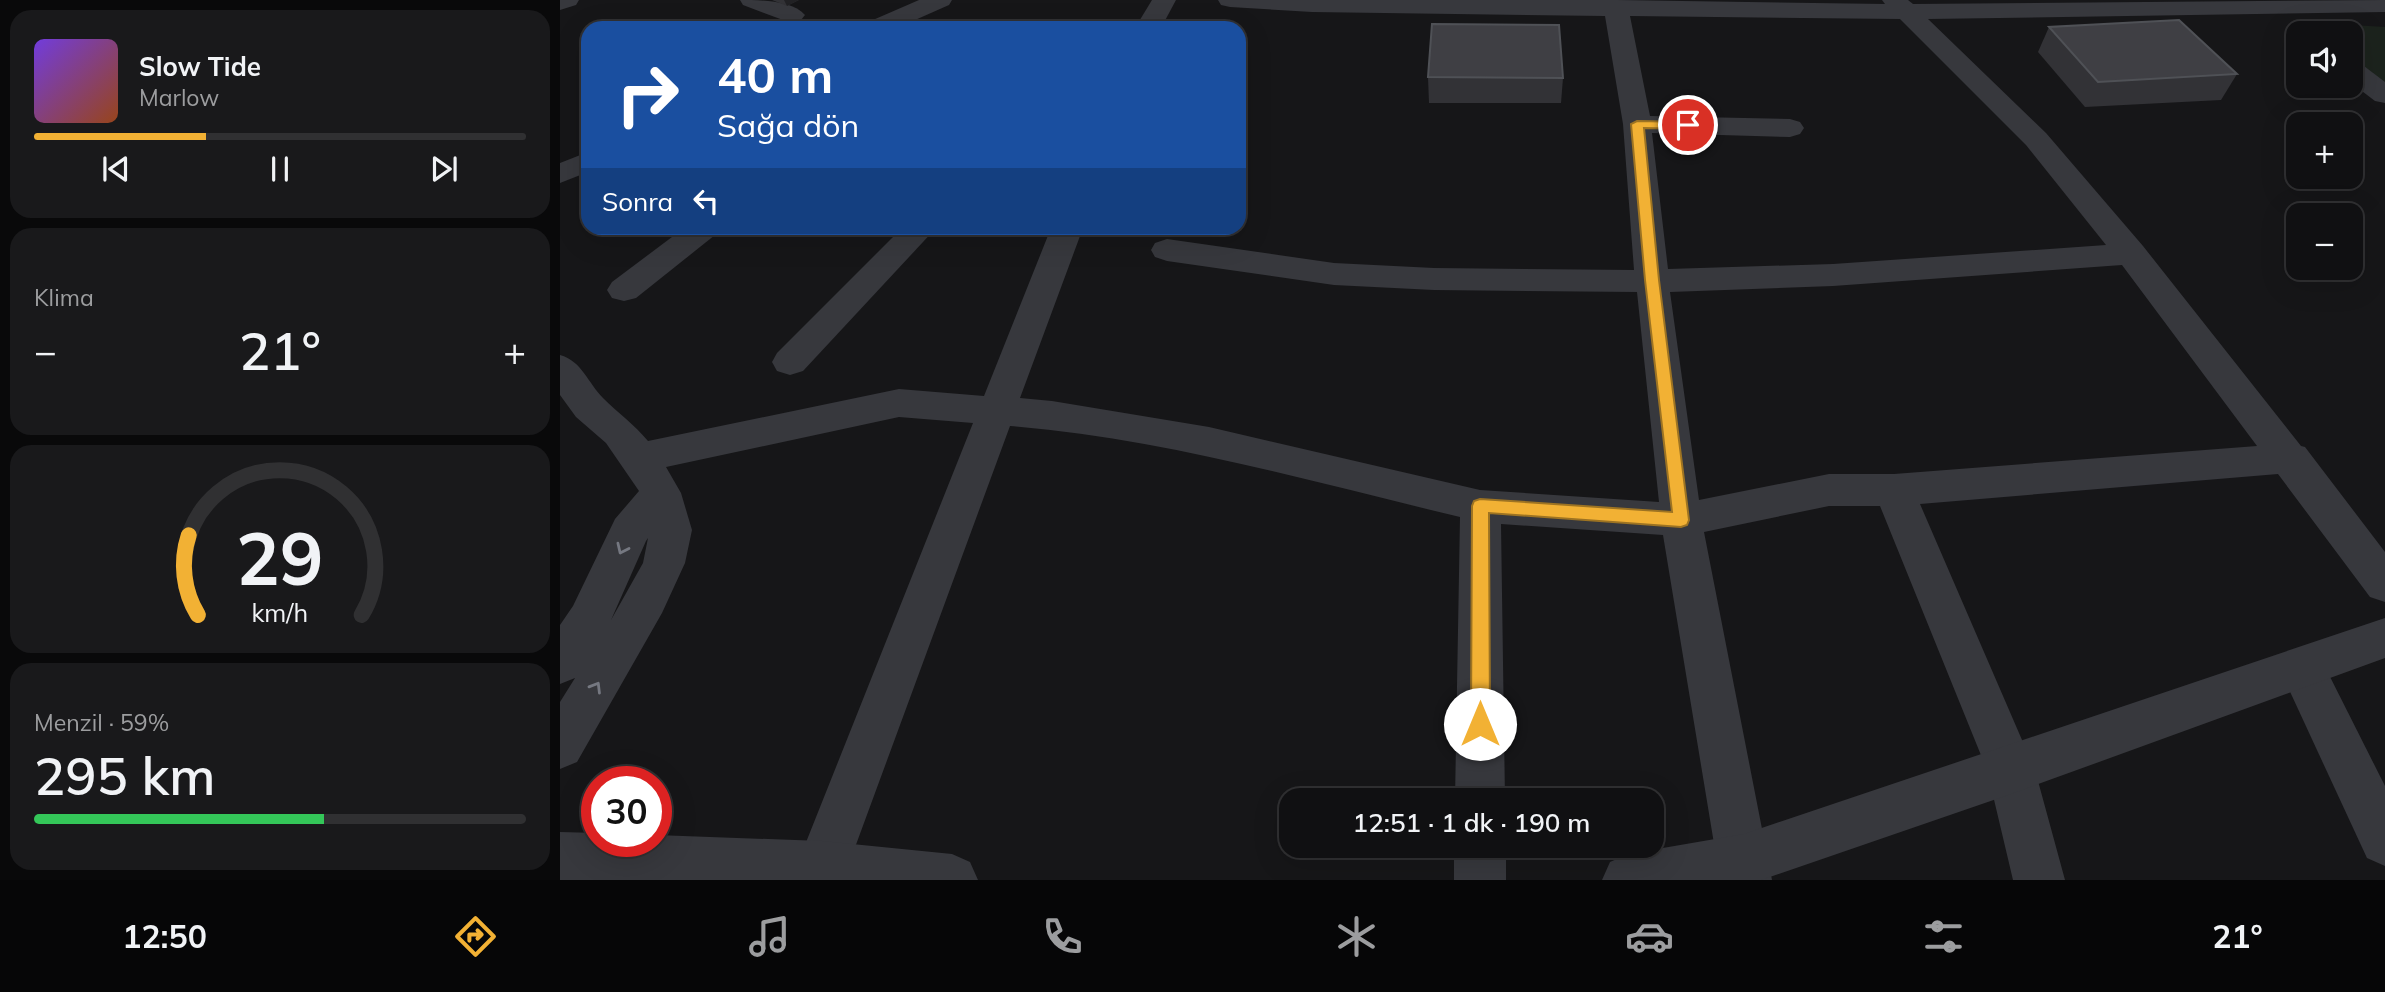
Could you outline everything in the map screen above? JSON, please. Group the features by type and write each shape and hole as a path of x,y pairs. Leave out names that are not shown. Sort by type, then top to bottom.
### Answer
{"street":[{"path":"560,3 566,0"},
{"path":"752,0 792,15"},
{"path":"891,21 940,0"},
{"path":"1152,21 1164,0"},
{"path":"1230,0 1301,5 1616,6 2266,6 2375,3"},
{"path":"1616,6 1637,124 1652,280 1681,520 1745,870"},
{"path":"1898,6 2036,139 2131,254 2291,458 2385,584"},
{"path":"2266,6 2286,21"},
{"path":"2363,79 2385,95"},
{"path":"1637,124 1790,128"},
{"path":"560,173 581,164"},
{"path":"624,290 695,235"},
{"path":"790,362 913,235"},
{"path":"819,873 1064,235"},
{"path":"1167,250 1331,274 1478,281 1652,280 1984,266 2131,254"},
{"path":"560,368 575,409 620,433 650,476 671,530 664,563 635,621 560,746"},
{"path":"650,476 899,403 1052,415 1209,442 1480,506 1681,520 1829,490 1894,490 2291,458"},
{"path":"560,663 589,620 630,531 650,476"},
{"path":"1894,490 2011,770 2039,880"},
{"path":"1480,506 1480,788"},
{"path":"1628,880 1745,870 2011,770 2385,638"},
{"path":"2302,668 2385,840"},
{"path":"560,858 952,880"},
{"path":"1480,858 1480,880"}],"shaded area":[{"path":"2363,26 2385,27 2385,83 2363,67"}],"building":[{"path":"2179,20 2237,74 2098,82 2049,27"},
{"path":"1432,24 1559,25 1563,78 1428,77"}],"route":[{"path":"1480,724 1480,506 1681,520 1652,280 1637,124 1688,125"}]}
